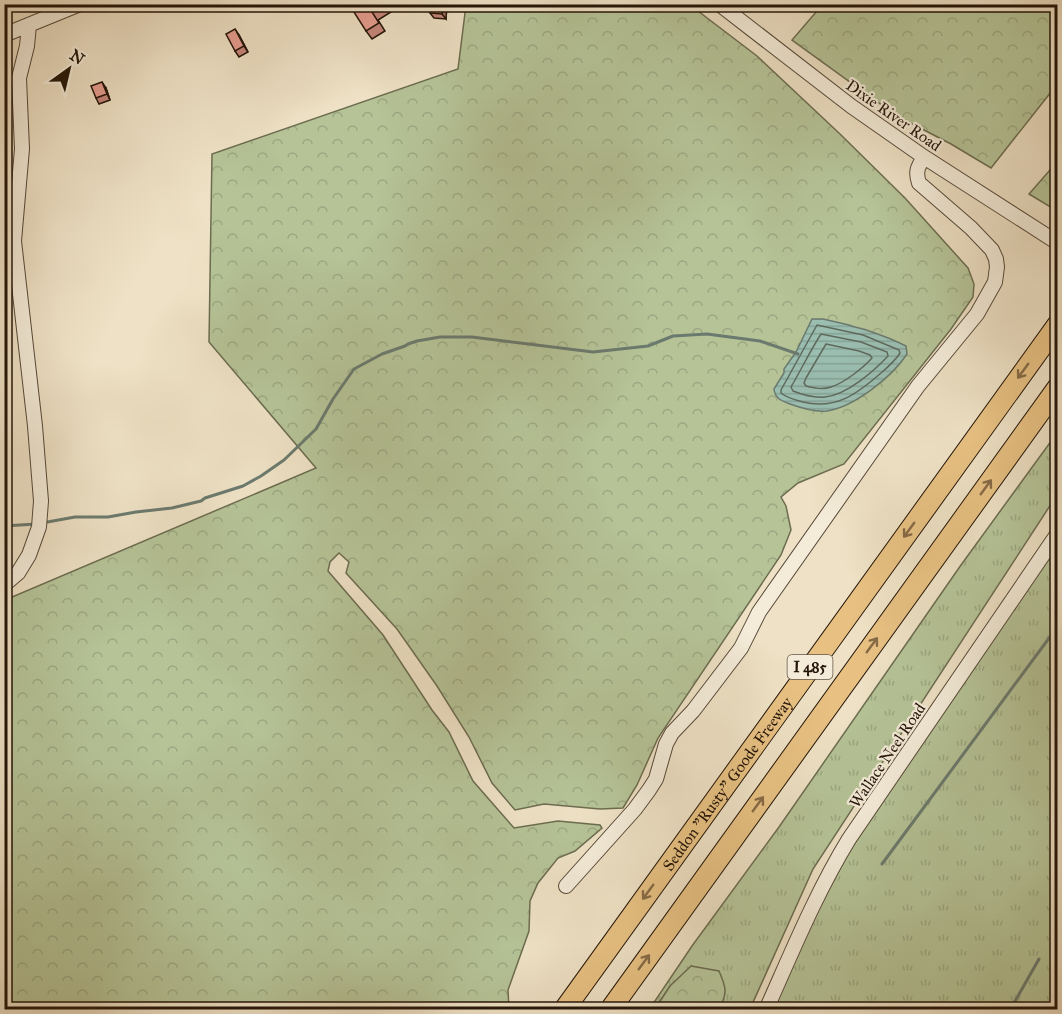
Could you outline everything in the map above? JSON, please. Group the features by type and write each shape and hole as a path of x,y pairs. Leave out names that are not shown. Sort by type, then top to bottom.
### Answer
{"highway":[{"name":"Seddon \"Rusty\" Goode Freeway","path":"564,1010 1058,324"},
{"name":"I 485","path":"610,1010 1058,387"}],"street":[{"path":"4,35 80,4"},
{"name":"Dixie River Road","path":"719,4 851,106 924,157 1058,243"},
{"path":"4,585 24,566 39,524 41,501 40,472 14,241 22,149 19,78 27,46 29,25"},
{"path":"566,886 635,809 649,790 656,779 666,744 672,733 693,711 741,648 759,612 918,386 977,314 990,292 997,275 996,259 992,250 982,238 919,183 916,176 917,169 924,157"},
{"name":"Wallace Neel Road","path":"766,1010 811,909 849,839 1058,533"}],"green space":[{"path":"823,4 1057,5 1057,89 1055,87 991,168 897,116 792,40"},
{"path":"466,5 690,5 757,56 905,198 968,268 974,284 973,297 951,329 844,464 798,483 781,497 786,506 791,530 781,555 658,738 637,785 623,808 600,809 544,804 515,810 492,783 469,737 397,629 346,573 349,562 339,553 330,562 328,571 383,635 449,732 473,781 514,828 558,821 600,825 602,828 575,851 558,858 538,883 530,901 529,931 508,990 509,1009 5,1010 5,600 316,468 209,342 212,154 458,69"},
{"path":"1057,162 1057,211 1029,194"},
{"path":"1057,433 1057,495 813,869 750,1009 719,1009 721,1006 670,986 655,1009 643,1010 655,1001 961,565"},
{"path":"1057,545 1057,1009 773,1010 816,912 852,847"},
{"path":"691,966 719,971 725,990 719,1009 655,1009 670,986"}],"water":[{"path":"812,319 823,319 878,334 906,346 907,354 882,381 849,404 822,411 790,404 777,397 774,389"}],"building":[{"path":"359,4 384,4 372,12 379,23 366,31 352,9"},
{"path":"430,4 442,4 442,14 430,13"},
{"path":"235,29 244,46 235,51 226,34"},
{"path":"102,82 107,94 96,98 91,86"}],"waterway":[{"path":"42,523 75,517 108,517 172,508 201,501 243,486 284,460 316,429 354,369 382,354 417,341 440,337 472,337 593,352 648,346 673,336 707,334 760,341 798,354"},
{"path":"4,526 36,524"},
{"path":"882,864 1058,626"},
{"path":"1010,1010 1039,959"}]}
